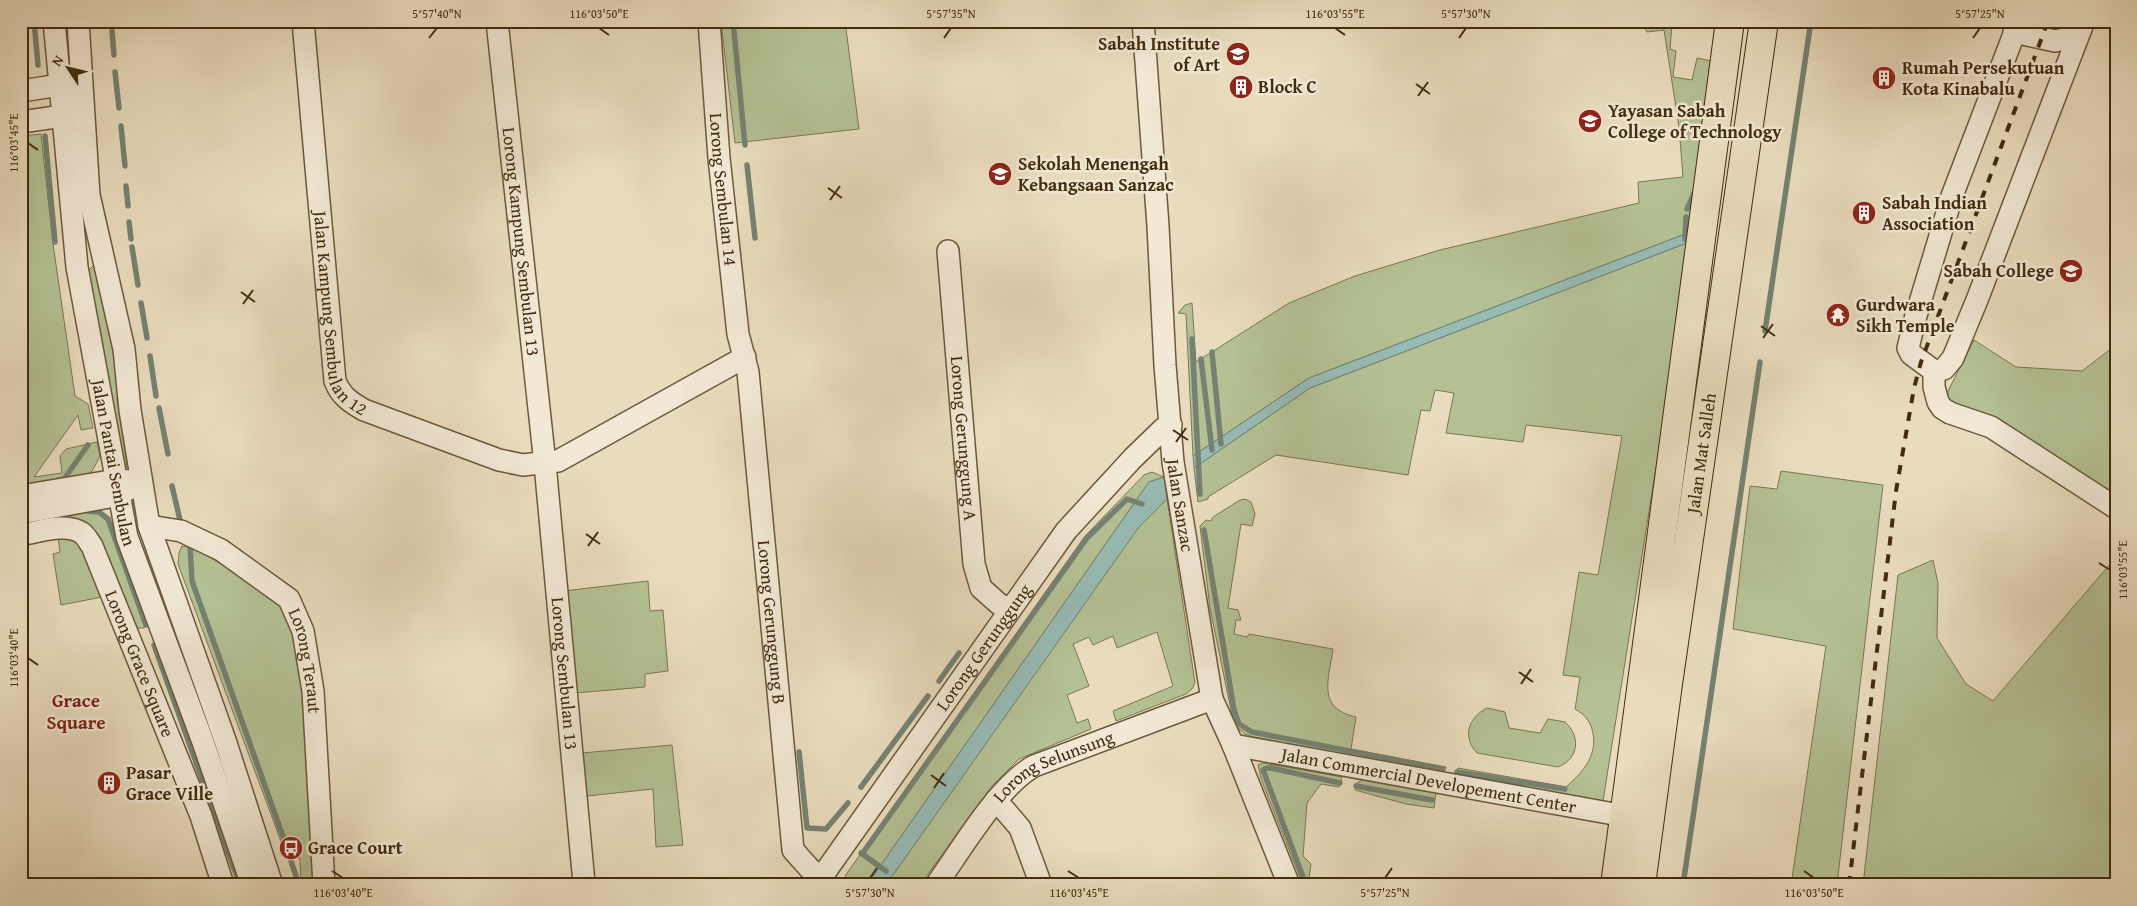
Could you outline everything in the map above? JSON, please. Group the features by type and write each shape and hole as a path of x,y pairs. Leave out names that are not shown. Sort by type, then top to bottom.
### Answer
{"main road":[{"name":"Jalan Mat Salleh","path":"1615,885 1730,21"},
{"name":"Jalan Mat Salleh","path":"1641,885 1669,675 1764,21"}],"street":[{"name":"Jalan Pantai Sembulan","path":"54,21 77,267 127,537 203,742 252,885"},
{"name":"Jalan Pantai Sembulan","path":"78,21 89,195 124,349 130,410 149,526 225,740 272,885"},
{"name":"Jalan Kampung Sembulan 12","path":"303,21 334,381 339,393 350,402 364,410 499,460 522,465 545,464 558,461 745,357"},
{"name":"Lorong Kampung Sembulan 13","path":"497,21 545,464"},
{"name":"Lorong Sembulan 14","path":"708,21 718,158 738,334 745,357"},
{"name":"Jalan Sanzac","path":"1143,21 1173,462 1212,699 1233,745 1289,885"},
{"path":"1934,372 1911,354 1908,348 1911,334 1952,196 2017,27 2055,41 2069,38 2083,21"},
{"path":"1934,372 1944,369 1953,358 1977,300 2083,21"},
{"path":"21,91 60,85 83,96 62,116 21,122"},
{"path":"77,267 87,261 94,248 89,195"},
{"name":"Lorong Gerunggung A","path":"948,251 974,564 981,588 999,604 1010,610"},
{"name":"Lorong Gerunggung B","path":"745,357 793,850 818,881"},
{"path":"1934,372 1934,387 1938,402 1942,408 1950,413 1991,427 2116,508"},
{"name":"Lorong Gerunggung","path":"818,881 1066,530 1133,458 1163,429 1171,426"},
{"name":"Lorong Sembulan 13","path":"545,464 584,883"},
{"path":"21,513 141,481"},
{"path":"21,496 118,488"},
{"name":"Lorong Teraut","path":"149,526 181,531 221,550 289,599 303,631 313,691 324,885"},
{"name":"Lorong Grace Square","path":"21,535 55,529 71,529 83,533 92,546 201,816 223,885"},
{"path":"141,665 155,613"},
{"name":"Lorong Selunsung","path":"936,885 996,800 1021,773 1034,766 1212,699"},
{"name":"Jalan Commercial Developement Center","path":"1233,745 1625,816"},
{"path":"996,800 1020,828 1042,885"}],"green space":[{"path":"721,21 845,21 859,129 735,143"},
{"path":"1644,21 1683,21 1683,24 1672,23 1670,49 1676,51 1673,77 1692,80 1697,58 1716,62 1693,231 1309,378 1193,456 1186,314 1178,313 1185,305 1192,303 1196,362 1289,303 1355,276 1440,250 1639,203 1638,182 1683,177 1679,127 1664,30 1647,32 1643,26"},
{"path":"41,134 53,244 75,396 88,404 93,428 81,430 78,415 34,477 62,473 60,456 66,449 97,442 100,456 90,475 21,491 21,136"},
{"path":"1692,241 1603,801 1456,776 1458,768 1566,787 1579,775 1592,754 1594,738 1592,729 1586,718 1575,709 1580,677 1563,675 1579,572 1598,575 1622,436 1526,425 1523,442 1446,433 1454,393 1435,390 1430,411 1421,410 1408,475 1276,455 1208,497 1208,499 1198,502 1194,468 1310,388"},
{"path":"95,264 122,363 117,400 127,466 125,469 88,271"},
{"path":"1974,340 2016,367 2082,371 2116,345 2116,500 1948,400 1948,391"},
{"path":"1781,471 1883,485 1837,885 1791,885 1826,646 1733,629 1750,486 1777,489"},
{"path":"1152,472 1164,477 1149,482 867,885 850,885 851,883 845,876 1085,536 1144,475"},
{"path":"1167,499 1195,683 1192,689 1186,694 1116,721 1113,711 1173,686 1157,632 1117,648 1113,636 1093,645 1089,637 1073,644 1089,686 1067,695 1077,723 1088,719 1091,729 1019,759 992,786 920,885 886,885 1139,526"},
{"path":"1245,499 1251,502 1255,514 1252,526 1241,524 1228,608 1238,610 1241,620 1236,620 1234,634 1247,637 1249,634 1333,649 1328,691 1335,707 1343,713 1356,717 1351,749 1446,767 1444,773 1253,737 1245,734 1237,727 1231,710 1210,608 1200,526 1206,520 1211,521 1213,517 1240,500"},
{"path":"95,509 104,513 109,520 146,621 144,628 137,628 97,538 21,527 21,520"},
{"path":"58,537 69,537 80,544 102,597 61,605 53,554 60,552"},
{"path":"182,546 195,549 260,586 284,607 293,623 304,681 315,885 301,885 300,861 293,840 282,844 178,564"},
{"path":"2116,557 2116,885 1863,885 1898,575 1933,560 1938,583 1937,638 1966,684 1993,701"},
{"path":"648,581 650,611 663,610 668,671 645,674 645,687 575,693 564,591"},
{"path":"1487,708 1505,712 1509,728 1540,733 1548,719 1565,722 1574,734 1574,753 1570,759 1558,767 1477,753 1470,741 1469,728 1475,717"},
{"path":"672,745 683,845 656,847 653,789 587,796 582,753"},
{"path":"1263,763 1342,777 1339,787 1321,784 1307,803 1303,856 1311,864 1308,885 1303,885 1261,779 1258,765"},
{"path":"1363,779 1436,793 1434,808 1406,804 1355,790 1357,783"}],"water":[{"path":"1693,231 1692,241 1310,388 1194,468 1193,456 1309,378"},
{"path":"1164,477 1167,499 1139,527 886,885 867,885 1149,482"}],"waterway":[{"path":"34,21 38,65"},
{"path":"733,21 745,145"},
{"path":"1765,331 1811,21"},
{"path":"112,31 114,55"},
{"path":"115,72 119,108"},
{"path":"121,126 125,166"},
{"path":"45,136 55,242"},
{"path":"747,165 755,238"},
{"path":"126,186 128,206"},
{"path":"1687,209 1694,193"},
{"path":"1685,239 1686,217"},
{"path":"129,222 131,239"},
{"path":"132,247 138,285"},
{"path":"141,303 147,338"},
{"path":"1192,339 1200,494"},
{"path":"1212,352 1221,444"},
{"path":"150,356 156,396"},
{"path":"1201,359 1212,450"},
{"path":"1683,885 1760,362"},
{"path":"159,408 168,454"},
{"path":"58,480 64,479 88,445"},
{"path":"172,486 180,520"},
{"path":"862,854 1087,538 1127,499 1142,504"},
{"path":"87,511 99,512 108,519 146,625"},
{"path":"1204,530 1234,710 1239,724 1252,732 1442,769"},
{"path":"190,545 192,581 286,845"},
{"path":"154,645 240,885"},
{"path":"939,681 959,653"},
{"path":"861,787 928,696"},
{"path":"799,752 807,828 826,829 848,803"},
{"path":"1306,885 1263,770 1271,768 1340,783"},
{"path":"1457,772 1565,789"},
{"path":"1356,786 1432,800"},
{"path":"861,853 886,871"},
{"path":"291,861 299,885"}],"railway":[{"path":"1849,885 1896,491 1914,388 1921,362 2048,21"}],"place":[{"name":"Sabah Institute of Art","path":"1238,54"},
{"name":"Rumah Persekutuan Kota Kinabalu","path":"1884,78"},
{"name":"Block C","path":"1241,87"},
{"name":"Yayasan Sabah College of Technology","path":"1590,121"},
{"name":"Sekolah Menengah Kebangsaan Sanzac","path":"1000,174"},
{"name":"Sabah Indian Association","path":"1864,213"},
{"name":"Sabah College","path":"2071,271"},
{"name":"Gurdwara Sikh Temple","path":"1838,315"},
{"name":"Pasar Grace Ville","path":"109,783"},
{"name":"Grace Court","path":"291,848"}],"district":[{"name":"Grace Square","path":"76,711"}]}
